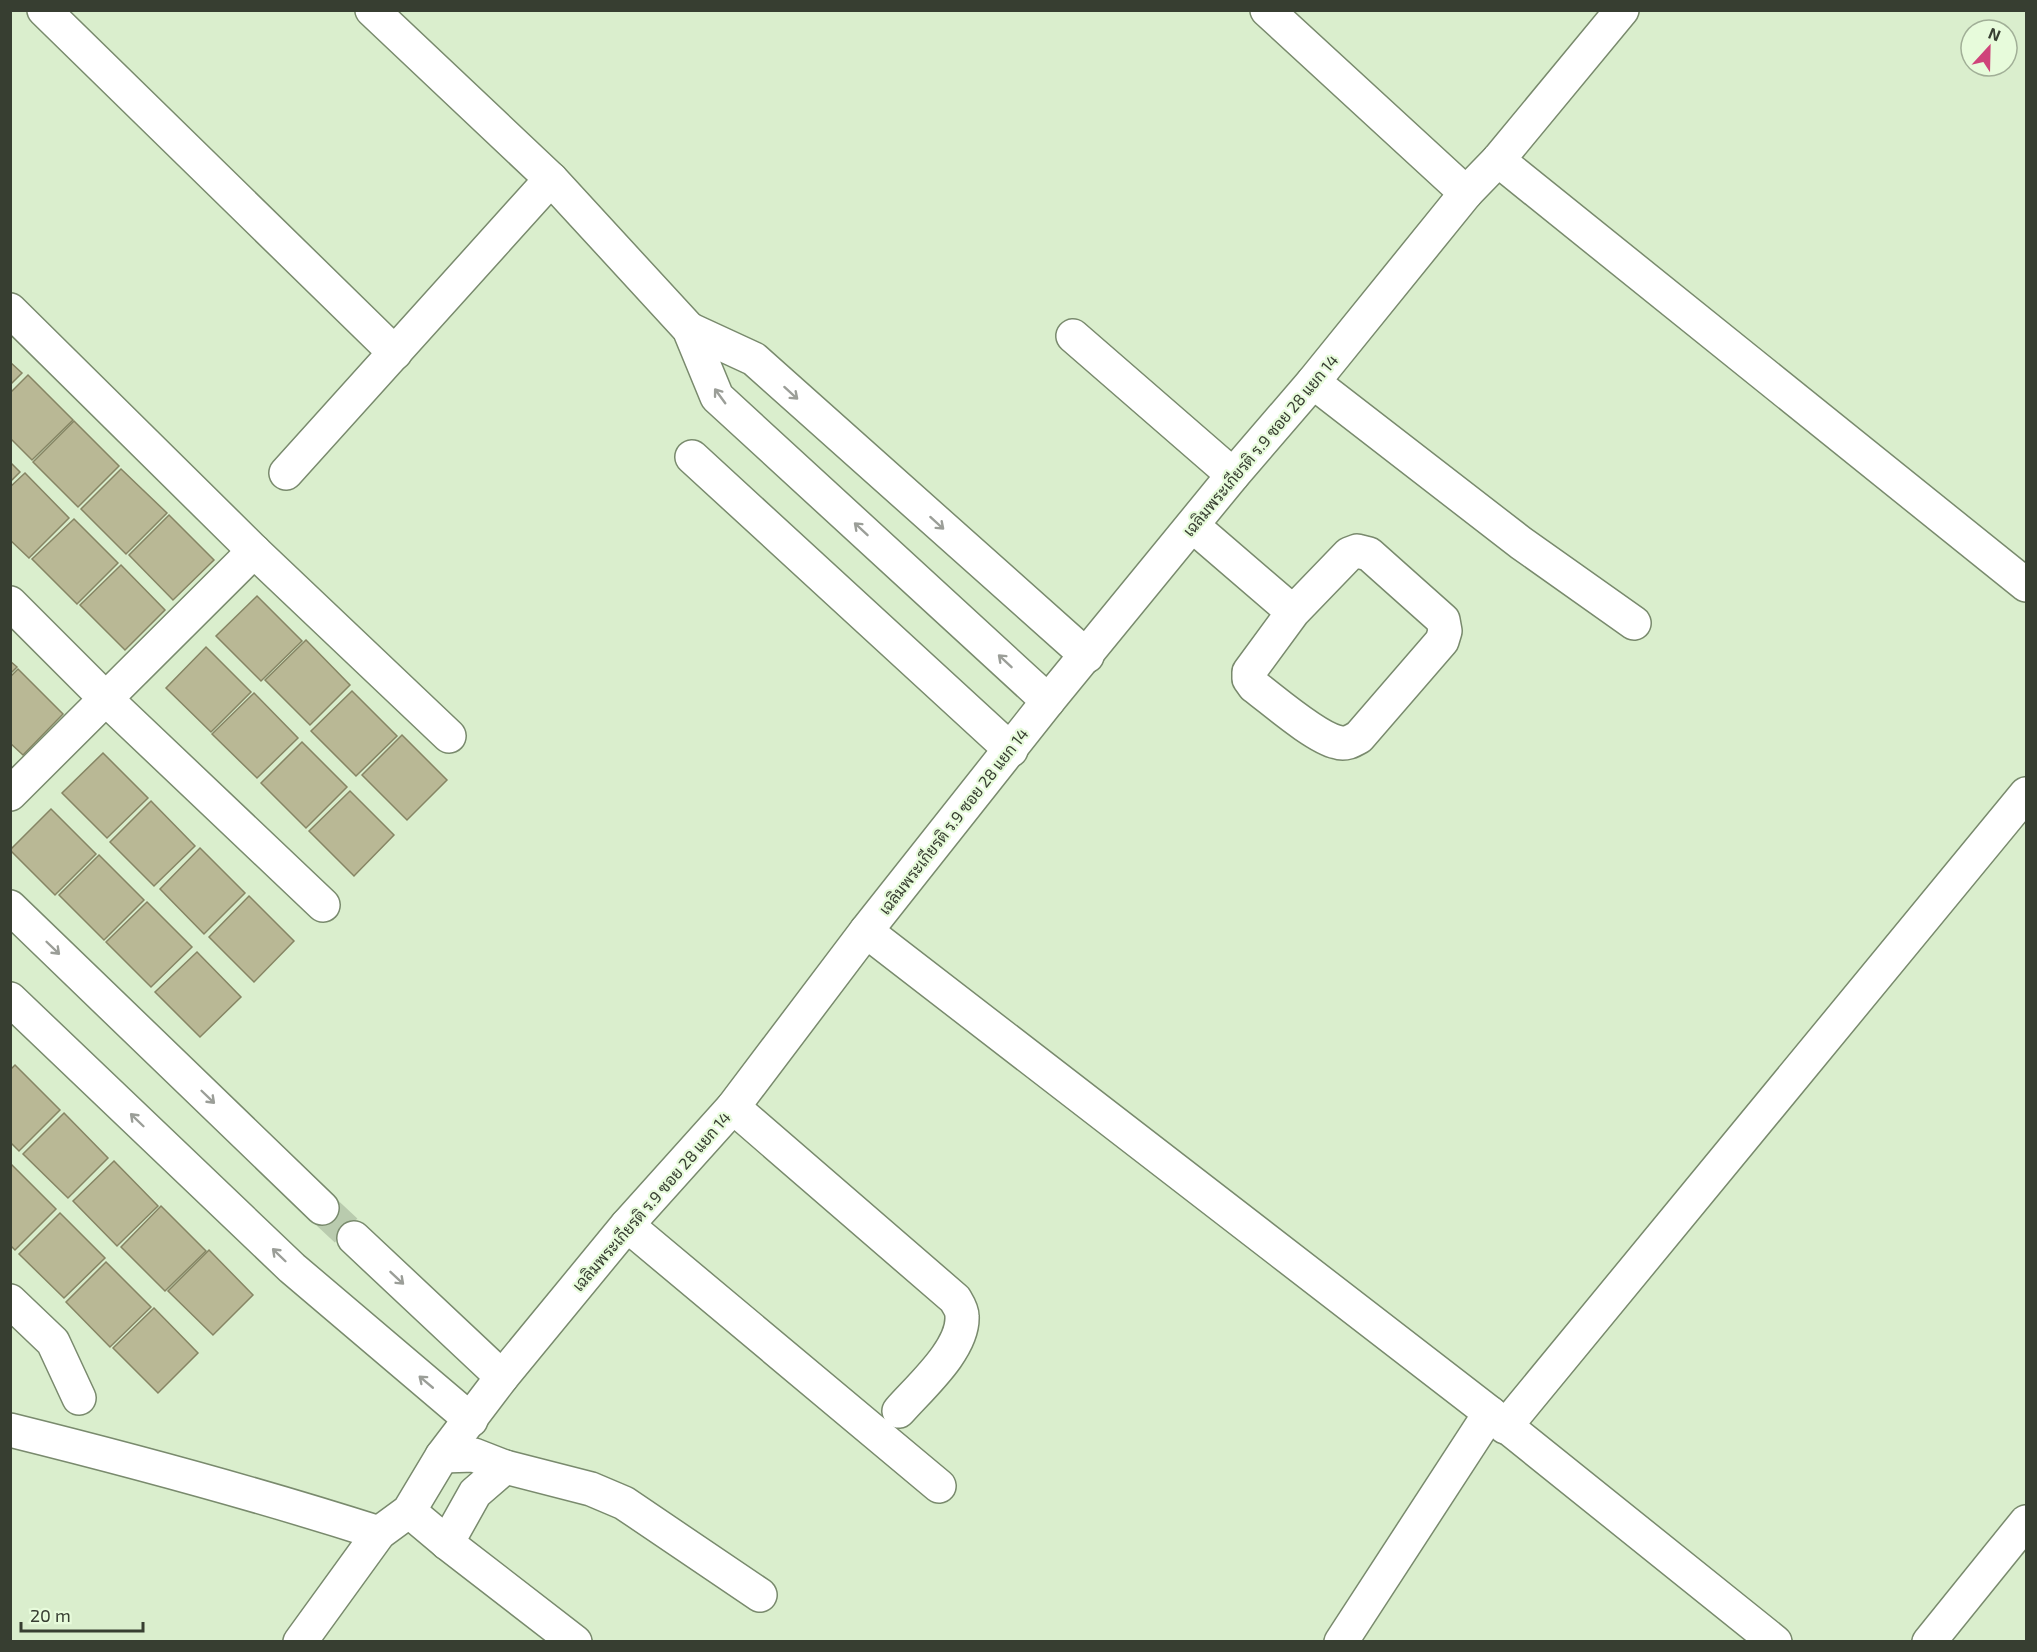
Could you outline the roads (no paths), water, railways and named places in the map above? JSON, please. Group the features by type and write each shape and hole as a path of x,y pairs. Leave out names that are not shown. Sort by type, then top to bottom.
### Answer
{"street":[{"path":"44,10 395,353"},
{"path":"372,10 550,179 689,329 717,397 1048,701"},
{"path":"1267,10 1466,193"},
{"name":"เฉลิมพระเกียรติ ร.9 ซอย 28 แยก 14","path":"300,1641 379,1533 409,1511 442,1456 502,1377 627,1225 733,1107 866,931 1048,701 1233,475 1313,382 1466,193 1498,160 1622,10"},
{"path":"1498,160 2026,585"},
{"path":"286,473 550,179"},
{"path":"10,310 254,551 449,736"},
{"path":"689,329 754,359 1087,656"},
{"path":"1073,336 1233,475"},
{"path":"1313,382 1521,543 1634,623"},
{"path":"692,457 1011,750"},
{"path":"1193,526 1293,612"},
{"path":"10,794 254,551"},
{"path":"1357,551 1369,554 1386,568 1443,620 1445,631 1442,641 1359,737 1346,743 1336,742 1318,734 1254,686 1249,679 1249,672 1293,612 1349,554 1357,551"},
{"path":"10,603 106,700 324,906"},
{"path":"1341,1641 1497,1420 2026,794"},
{"path":"13,915 322,1208"},
{"path":"866,931 1497,1420 1775,1641"},
{"path":"10,999 292,1268 471,1419"},
{"path":"733,1107 955,1299 963,1313 961,1330 950,1352 899,1412"},
{"path":"627,1225 939,1486"},
{"path":"354,1238 502,1377"},
{"path":"10,1301 53,1342 79,1398"},
{"path":"10,1430 176,1472 283,1502 379,1533"},
{"path":"442,1456 474,1455 506,1467 591,1489 624,1503 760,1595"},
{"path":"447,1543 475,1493 506,1467"},
{"path":"409,1511 575,1641"},
{"path":"1929,1641 2026,1523"}],"tunnel":[{"path":"322,1208 354,1238"}]}
